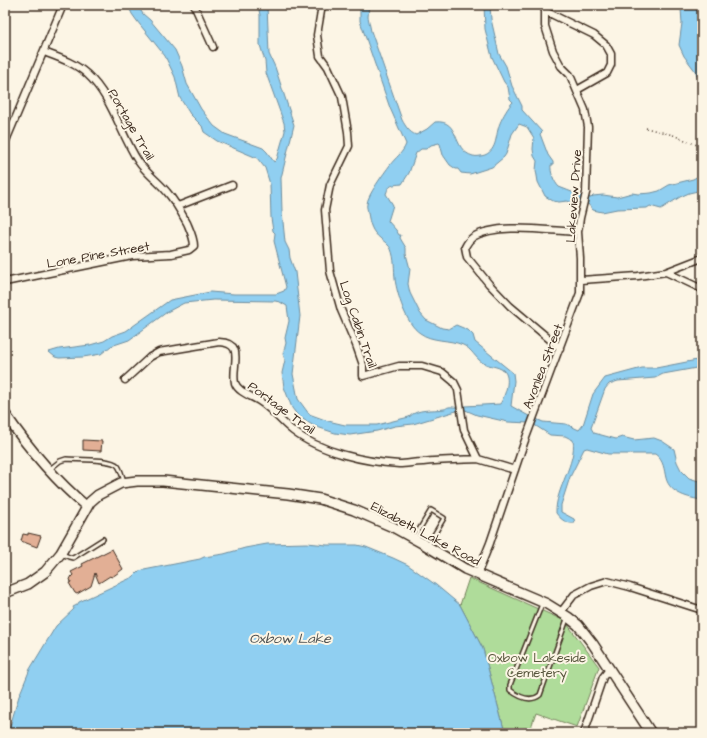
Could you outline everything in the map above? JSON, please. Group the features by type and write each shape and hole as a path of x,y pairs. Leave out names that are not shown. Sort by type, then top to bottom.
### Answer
{"street":[{"path":"5,143 63,5"},
{"path":"194,5 213,47"},
{"name":"Log Cabin Trail","path":"322,5 317,35 320,56 328,68 342,97 349,146 330,185 325,210 330,271 341,310 363,366 363,376 399,366 422,366 442,372 454,382 458,390 464,430 478,459"},
{"path":"544,8 594,35 606,45 611,54 611,65 607,73 577,90"},
{"name":"Lakeview Drive","path":"544,8 545,26 553,51 561,66 570,75 577,90 585,110 588,127 586,193 578,232 581,280"},
{"name":"Portage Trail","path":"44,52 71,62 87,74 96,85 108,103 139,162 178,206 189,227 194,246"},
{"path":"178,206 232,185"},
{"path":"560,348 510,306 489,284 466,257 465,247 468,241 473,237 488,232 503,230 578,232"},
{"name":"Lone Pine Street","path":"5,282 132,256 171,254 189,250 194,246"},
{"path":"581,280 638,276 666,272 702,258"},
{"path":"666,272 702,289"},
{"name":"Avonlea Street","path":"477,575 490,543 530,427 580,293 581,280"},
{"name":"Portage Trail","path":"125,380 150,357 159,352 219,342 229,344 233,347 235,352 235,384 245,394 267,407 292,431 305,440 332,452 374,462 400,464 478,459"},
{"path":"6,417 48,470 67,490 87,507"},
{"path":"478,459 515,470"},
{"name":"Elizabeth Lake Road","path":"5,593 18,589 35,580 51,566 61,553 87,507 98,494 125,482 142,480 163,481 313,498 362,513 414,538 456,565 543,602 565,614 594,644 651,733"},
{"path":"565,614 574,595 591,586 607,581 702,610"},
{"path":"584,733 603,677 610,668"}],"lane":[{"path":"48,470 60,461 66,459 113,462 118,466 125,482"},
{"path":"414,538 431,510 444,518 427,546"},
{"path":"61,553 73,558 103,539"},
{"path":"543,602 510,685 510,690 515,694 528,699 535,699 540,695 565,614"}],"path":[{"path":"646,128 673,135 702,147"}],"green space":[{"name":"Oxbow Lakeside Cemetery","path":"469,578 565,621 599,667 577,727 536,713 529,733 505,733 483,649 460,605"}],"water":[{"path":"128,5 137,5 143,14 150,20 175,50 182,66 187,84 201,109 214,126 225,134 263,148 274,162 277,159 285,131 284,123 266,73 265,61 260,45 260,15 258,5 267,5 269,54 275,67 294,125 281,178 285,242 289,250 295,272 300,316 293,374 298,399 309,414 328,421 345,425 377,425 409,417 421,411 445,409 449,407 459,408 465,406 500,404 507,387 507,377 503,370 483,363 463,345 430,338 415,329 406,316 400,300 396,285 394,260 391,249 378,236 370,224 367,206 368,200 376,184 406,144 390,108 360,21 360,5 369,5 368,17 371,31 402,120 408,129 416,135 427,129 435,122 443,122 449,125 453,130 461,148 466,153 473,156 479,156 485,155 492,149 496,141 500,123 509,106 513,102 510,99 508,87 492,57 485,29 484,5 490,5 491,19 499,54 506,66 512,86 522,106 522,110 542,132 540,134 548,155 553,162 553,165 551,165 552,174 559,187 591,198 593,196 603,195 617,197 632,193 638,194 659,191 669,185 693,179 702,174 702,190 680,197 661,209 650,206 647,208 617,209 602,212 593,210 588,204 580,202 574,203 567,201 553,201 545,196 538,182 536,170 537,161 534,156 533,149 534,138 527,127 519,124 512,134 506,154 492,167 470,174 461,173 458,169 450,165 443,155 439,143 431,145 416,153 409,173 402,184 390,187 386,194 393,205 388,221 399,235 401,235 400,238 406,248 410,269 408,284 410,293 420,313 426,320 442,328 449,329 456,325 468,330 473,335 475,342 513,373 514,381 511,406 527,415 543,422 566,424 579,430 583,425 593,394 605,378 642,368 656,368 702,359 702,367 663,374 655,378 618,381 609,384 605,389 591,428 594,433 616,439 622,437 634,440 654,438 662,441 674,449 677,462 681,470 689,478 702,482 702,500 691,498 671,488 666,478 662,462 655,454 608,454 587,448 584,449 570,477 561,505 561,512 574,519 575,523 569,523 562,520 556,513 559,495 572,458 573,440 565,436 550,435 529,423 508,422 477,415 463,409 413,424 350,435 335,433 314,426 298,416 292,408 284,387 282,373 285,360 283,354 289,321 287,306 280,302 213,300 184,303 167,312 129,340 111,346 101,354 83,357 59,358 55,357 49,352 104,341 112,336 126,331 170,300 210,292 234,294 276,294 284,291 286,287 274,241 275,233 273,231 271,218 270,184 265,168 257,158 217,141 204,132 202,126 190,114 180,98 175,77 165,56 137,21"},
{"path":"684,5 702,5 702,17 698,40 702,46 702,86 696,72 684,56 679,45 682,23 681,9"},
{"name":"Oxbow Lake","path":"307,543 357,545 366,547 408,565 436,585 460,605 483,649 505,733 8,733 19,696 30,669 56,626 74,609 73,607 79,602 133,577 139,571 267,544"}],"building":[{"path":"83,440 102,441 101,451 83,450"},
{"path":"28,533 41,536 37,547 21,541 23,534 28,535"},
{"path":"112,549 123,569 99,583 95,573 91,586 77,594 75,593 69,583 71,582 70,579 73,575 71,572 83,566 82,564"}]}
